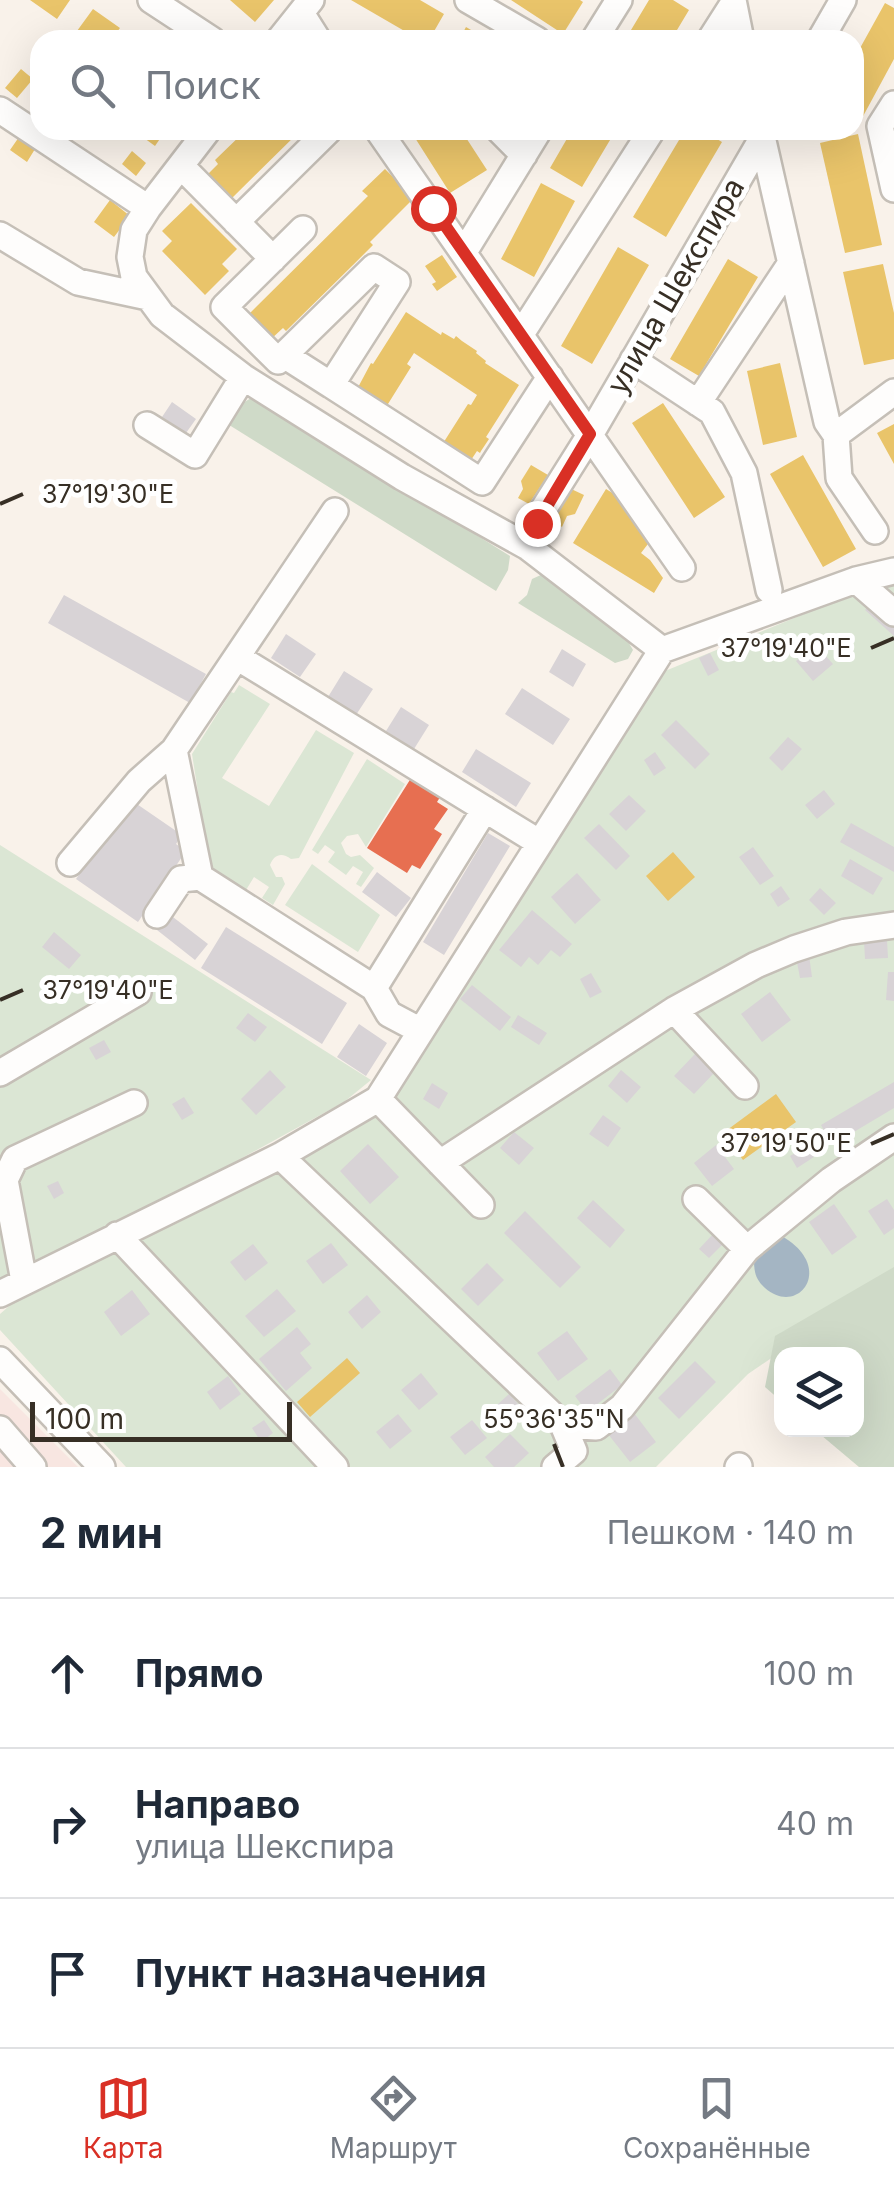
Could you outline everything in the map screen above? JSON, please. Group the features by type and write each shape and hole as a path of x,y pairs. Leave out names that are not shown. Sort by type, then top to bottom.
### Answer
{"street":[{"path":"151,0 197,30"},
{"path":"468,0 519,30"},
{"path":"600,30 618,0"},
{"path":"826,30 844,0"},
{"path":"716,30 733,2"},
{"path":"733,2 739,30"},
{"path":"287,30 306,7"},
{"path":"894,104 880,126 894,188"},
{"path":"0,110 30,130"},
{"path":"45,140 148,208"},
{"path":"200,140 134,230 130,257 134,277 162,315 288,406 402,477 528,546 662,650"},
{"path":"236,222 319,140"},
{"path":"385,140 682,568"},
{"path":"509,140 524,156"},
{"path":"464,252 533,140"},
{"path":"521,334 646,140"},
{"name":"улица Шекспира","path":"528,546 541,513 758,140"},
{"path":"765,140 827,422 836,435 839,478 875,531"},
{"path":"180,166 272,259"},
{"path":"288,406 320,378 396,282 374,267 278,361 224,307 304,229"},
{"path":"0,235 78,282 148,297"},
{"path":"698,403 791,263"},
{"path":"284,355 482,482 550,376"},
{"path":"633,360 712,412 744,473 770,590"},
{"path":"147,425 195,454 243,377"},
{"path":"836,435 894,392"},
{"path":"70,863 138,781 174,750 335,511"},
{"path":"0,1294 280,1156 378,1099 662,650 856,580 894,571"},
{"path":"856,580 894,613"},
{"path":"237,656 540,843"},
{"path":"174,750 200,876"},
{"path":"374,988 485,809"},
{"path":"156,915 181,879 200,876 374,988 389,1014 421,1031"},
{"path":"440,1164 674,1010 756,964 846,932 894,925"},
{"path":"0,1073 138,992"},
{"path":"674,1010 745,1086"},
{"path":"378,1099 481,1204"},
{"path":"24,1281 5,1180 15,1159 134,1102"},
{"path":"563,1425 596,1428 622,1407 747,1249 831,1180 894,1137"},
{"path":"280,1156 563,1425 574,1451 555,1467"},
{"path":"696,1198 747,1249"},
{"path":"117,1235 334,1467"},
{"path":"0,1360 102,1467"},
{"path":"0,1429 33,1467"}],"shaded area":[{"path":"0,1389 78,1467 0,1467"}],"green space":[{"path":"254,396 510,556 508,570 496,591 226,423 229,412"},
{"path":"543,574 617,623 633,650 628,659 615,663 518,603 527,595 532,579"},
{"path":"894,585 894,1274 787,1347 774,1347 774,1356 748,1374 656,1467 126,1467 0,1330 0,1314 17,1299 310,1153 394,1100 665,671 843,598"},
{"path":"239,685 270,704 222,778 269,806 316,730 354,753 299,858 279,855 272,861 276,877 282,877 285,884 273,905 262,898 269,887 254,877 246,890 210,869 192,754"},
{"path":"367,759 405,784 366,847 358,834 347,836 341,843 346,854 360,855 374,868 361,887 356,884 363,872 353,866 346,875 328,862 335,852 325,845 318,854 312,850"},
{"path":"0,845 371,1080 344,1102 231,1164 0,1280"},
{"path":"312,864 380,915 358,952 285,905"},
{"path":"894,1267 894,1467 859,1467 823,1437 864,1437 864,1347 774,1347 774,1395 765,1387 775,1336"}],"water":[{"path":"778,1234 796,1246 809,1273 807,1284 790,1297 778,1296 765,1288 755,1271 754,1259"}],"building: Жильё":[{"path":"30,0 70,0 57,19"},
{"path":"230,0 274,0 255,22"},
{"path":"351,0 420,0 444,14 435,30 403,30"},
{"path":"511,0 583,2 566,30 557,30"},
{"path":"649,0 673,0 689,10 677,30 631,30"},
{"path":"885,3 894,8 894,59 864,114 864,41"},
{"path":"93,9 120,28 118,30 78,30"},
{"path":"21,69 30,76 30,83 17,98 5,88"},
{"path":"19,137 35,149 27,162 10,150"},
{"path":"236,140 291,140 230,200 206,176 218,164 215,160"},
{"path":"416,140 468,140 487,170 450,193"},
{"path":"566,140 610,140 582,187 550,168"},
{"path":"679,140 722,142 666,237 633,217"},
{"path":"859,140 882,245 845,253 820,143"},
{"path":"132,151 146,163 136,176 122,164"},
{"path":"385,169 414,198 353,265 286,331 283,328 270,340 247,316 368,196 362,191"},
{"path":"541,183 575,201 534,277 501,259"},
{"path":"110,200 130,216 114,237 94,222"},
{"path":"191,203 237,249 222,264 229,271 205,295 162,251 172,241 162,231"},
{"path":"618,247 649,265 592,364 561,346"},
{"path":"442,255 457,277 437,291 425,266"},
{"path":"728,259 758,277 699,376 670,359"},
{"path":"883,264 894,313 894,359 864,365 843,272"},
{"path":"406,312 441,335 442,332 454,339 456,336 477,351 485,363 519,385 486,437 489,439 467,466 440,448 477,395 414,353 407,364 411,367 383,412 355,393"},
{"path":"780,363 797,437 763,445 747,371"},
{"path":"663,403 725,497 694,518 632,423"},
{"path":"894,424 894,464 877,433"},
{"path":"803,455 856,549 823,567 770,474"},
{"path":"531,465 548,475 529,504 518,498 523,489 521,481"},
{"path":"567,487 584,495 575,514 567,516 562,527 551,519"},
{"path":"606,489 632,505 651,540 641,553 663,578 654,593 573,543"},
{"path":"673,852 695,877 668,901 646,876"},
{"path":"776,1094 796,1122 743,1160 723,1133"},
{"path":"347,1358 360,1373 310,1417 297,1402"}],"building: Торговля":[{"path":"413,775 442,794 437,802 448,809 434,829 442,834 420,869 412,865 407,873 367,848"}],"building: Прочее":[{"path":"172,402 196,419 186,433 162,417"},
{"path":"64,595 206,674 190,703 48,623"},
{"path":"874,600 894,618 894,636 865,610"},
{"path":"286,634 316,654 300,677 271,658"},
{"path":"815,644 833,664 813,681 796,661"},
{"path":"562,649 586,664 573,687 549,672"},
{"path":"710,653 719,670 708,676 699,658"},
{"path":"344,671 373,689 356,715 328,697"},
{"path":"522,688 570,719 553,745 505,714"},
{"path":"401,707 429,725 414,749 386,731"},
{"path":"676,720 710,754 695,769 661,735"},
{"path":"788,737 802,749 782,771 769,758"},
{"path":"476,749 531,783 516,807 462,772"},
{"path":"655,752 666,768 654,776 644,760"},
{"path":"824,790 835,804 817,819 805,805"},
{"path":"629,795 646,811 626,831 609,814"},
{"path":"131,800 182,835 176,844 186,851 138,922 76,879"},
{"path":"851,823 894,847 894,872 840,842"},
{"path":"599,824 630,856 616,870 584,838"},
{"path":"488,833 510,846 444,955 423,942"},
{"path":"753,847 774,876 760,885 739,857"},
{"path":"850,859 883,878 873,895 841,876"},
{"path":"377,872 411,898 396,917 362,892"},
{"path":"577,873 601,900 575,924 551,897"},
{"path":"781,886 790,899 778,907 770,894"},
{"path":"820,888 836,903 824,915 809,900"},
{"path":"532,910 572,944 560,957 551,950 538,965 529,957 521,967 499,950"},
{"path":"169,914 208,944 195,960 157,930"},
{"path":"226,927 347,1003 322,1044 201,968"},
{"path":"54,932 81,955 69,969 42,947"},
{"path":"887,940 888,958 865,959 864,941"},
{"path":"809,955 812,977 800,978 796,957"},
{"path":"888,972 894,972 894,1001 886,1000"},
{"path":"591,973 602,992 590,998 580,979"},
{"path":"472,985 511,1017 500,1031 460,999"},
{"path":"770,992 791,1020 762,1042 741,1014"},
{"path":"248,1013 267,1027 255,1042 236,1028"},
{"path":"518,1015 547,1033 539,1045 511,1027"},
{"path":"359,1024 387,1043 366,1076 337,1057"},
{"path":"104,1040 111,1052 96,1060 89,1048"},
{"path":"695,1054 715,1072 694,1094 674,1076"},
{"path":"270,1070 286,1087 256,1115 241,1099"},
{"path":"621,1070 641,1087 627,1103 608,1086"},
{"path":"894,1082 894,1108 832,1145 821,1125"},
{"path":"432,1083 448,1093 439,1109 423,1099"},
{"path":"184,1097 194,1113 182,1120 172,1104"},
{"path":"603,1115 621,1128 608,1147 589,1134"},
{"path":"514,1132 534,1148 519,1165 500,1148"},
{"path":"368,1144 399,1177 370,1204 340,1171"},
{"path":"716,1145 734,1169 712,1186 694,1163"},
{"path":"807,1146 814,1157 797,1168 790,1156"},
{"path":"58,1181 64,1193 54,1199 47,1186"},
{"path":"887,1199 894,1210 894,1228 884,1235 868,1211"},
{"path":"593,1200 625,1230 610,1248 577,1218"},
{"path":"834,1204 857,1237 832,1255 809,1222"},
{"path":"525,1211 581,1267 560,1288 504,1233"},
{"path":"714,1233 724,1243 709,1258 699,1249"},
{"path":"331,1243 348,1265 323,1284 306,1261"},
{"path":"253,1244 268,1263 245,1281 230,1262"},
{"path":"487,1263 504,1280 478,1306 461,1289"},
{"path":"277,1289 296,1311 264,1337 245,1316"},
{"path":"132,1290 150,1314 121,1336 104,1312"},
{"path":"367,1295 381,1312 362,1329 348,1312"},
{"path":"297,1327 311,1344 300,1353 312,1368 286,1391 259,1359"},
{"path":"567,1331 588,1359 558,1381 537,1353"},
{"path":"695,1361 716,1382 679,1419 658,1398"},
{"path":"610,1369 622,1385 587,1412 575,1396"},
{"path":"421,1373 438,1394 419,1410 401,1390"},
{"path":"228,1376 241,1394 220,1410 207,1392"},
{"path":"509,1394 521,1407 509,1418 497,1405"},
{"path":"634,1413 656,1442 630,1462 608,1434"},
{"path":"398,1414 412,1431 390,1449 376,1432"},
{"path":"264,1420 273,1433 261,1442 252,1428"},
{"path":"472,1420 487,1438 465,1455 450,1437"},
{"path":"510,1434 529,1453 514,1467 494,1467 485,1457"}],"route":[{"path":"433,208 590,434 537,523"}]}
